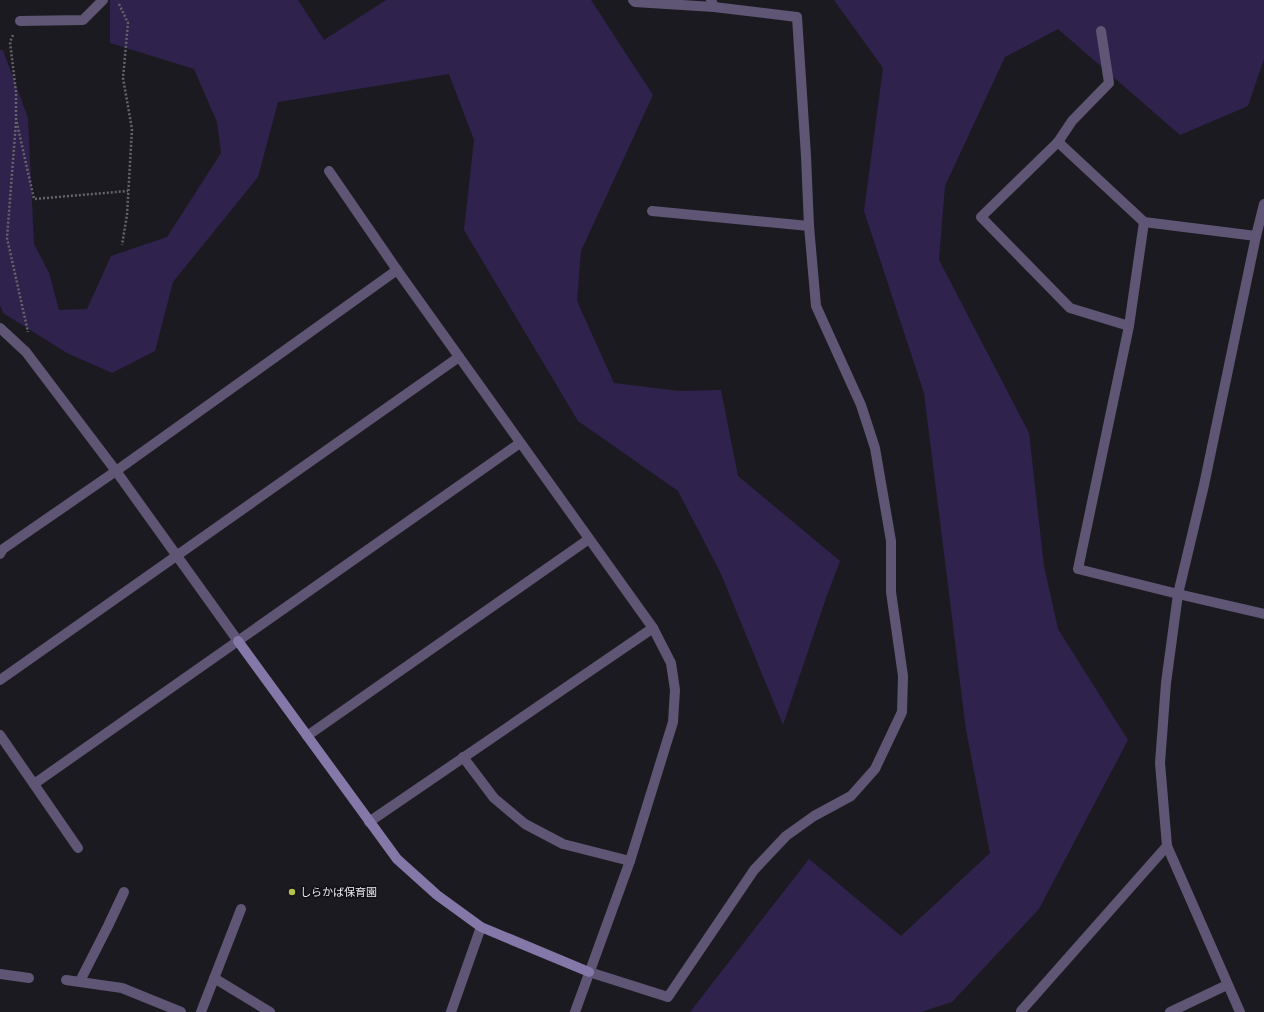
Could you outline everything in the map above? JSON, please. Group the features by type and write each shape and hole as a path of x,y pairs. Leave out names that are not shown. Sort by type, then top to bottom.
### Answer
{"street":[{"path":"20,22 83,20 103,0"},
{"path":"0,328 26,352 116,471 397,859 437,896 481,927 589,972 668,997 754,870 786,836 814,816 851,796 875,769 902,712 903,676 891,592 891,541 882,481 875,448 861,404 816,306 809,226 797,17 712,4 635,2 632,0"},
{"path":"1101,31 1109,83 1072,121 1058,142 981,217 1070,308 1128,326"},
{"path":"1058,142 1144,222 1256,236"},
{"path":"329,171 397,270 653,628 671,663 675,690 673,722 630,861 575,1012"},
{"path":"1240,1012 1167,846 1160,763 1166,683 1178,594 1204,485 1264,204"},
{"path":"652,211 809,226"},
{"path":"1144,222 1128,326 1078,569 1264,614"},
{"path":"0,554 3,549 116,471 397,270"},
{"path":"0,680 459,357"},
{"path":"34,784 520,443"},
{"path":"307,736 589,539"},
{"path":"369,822 653,628"},
{"path":"0,735 78,848"},
{"path":"463,757 494,798 525,824 563,844 630,861"},
{"path":"1021,1012 1167,846"},
{"path":"80,981 124,892"},
{"path":"201,1012 241,910"},
{"path":"451,1012 481,927"},
{"path":"0,974 29,978"},
{"path":"214,978 270,1012"},
{"path":"66,980 122,988 181,1012"},
{"path":"1170,1012 1227,985"}],"path":[{"path":"117,0 128,24 123,78 132,129 127,215 122,245"},
{"path":"20,22 10,42 16,92 16,119 7,238 29,336 26,352"},
{"path":"16,119 34,199 128,192"}],"shaded area":[{"path":"110,0 298,0 324,40 386,0 591,0 653,95 581,251 577,301 614,383 679,391 721,390 738,476 840,561 783,725 721,574 678,491 578,421 464,230 474,140 449,74 278,102 258,177 173,282 155,351 112,373 67,353 3,313 0,305 0,50 3,50 28,118 34,244 49,273 59,310 87,309 111,256 167,237 221,153 217,122 194,69 110,43"},
{"path":"834,0 1264,0 1264,59 1248,106 1180,135 1058,29 1005,57 945,186 939,260 1029,433 1044,566 1058,629 1128,740 1039,909 952,1002 921,1012 690,1012 809,859 901,936 990,853 966,730 924,393 864,211 883,68"}],"place":[{"name":"しらかば保育園","path":"292,892"}]}
